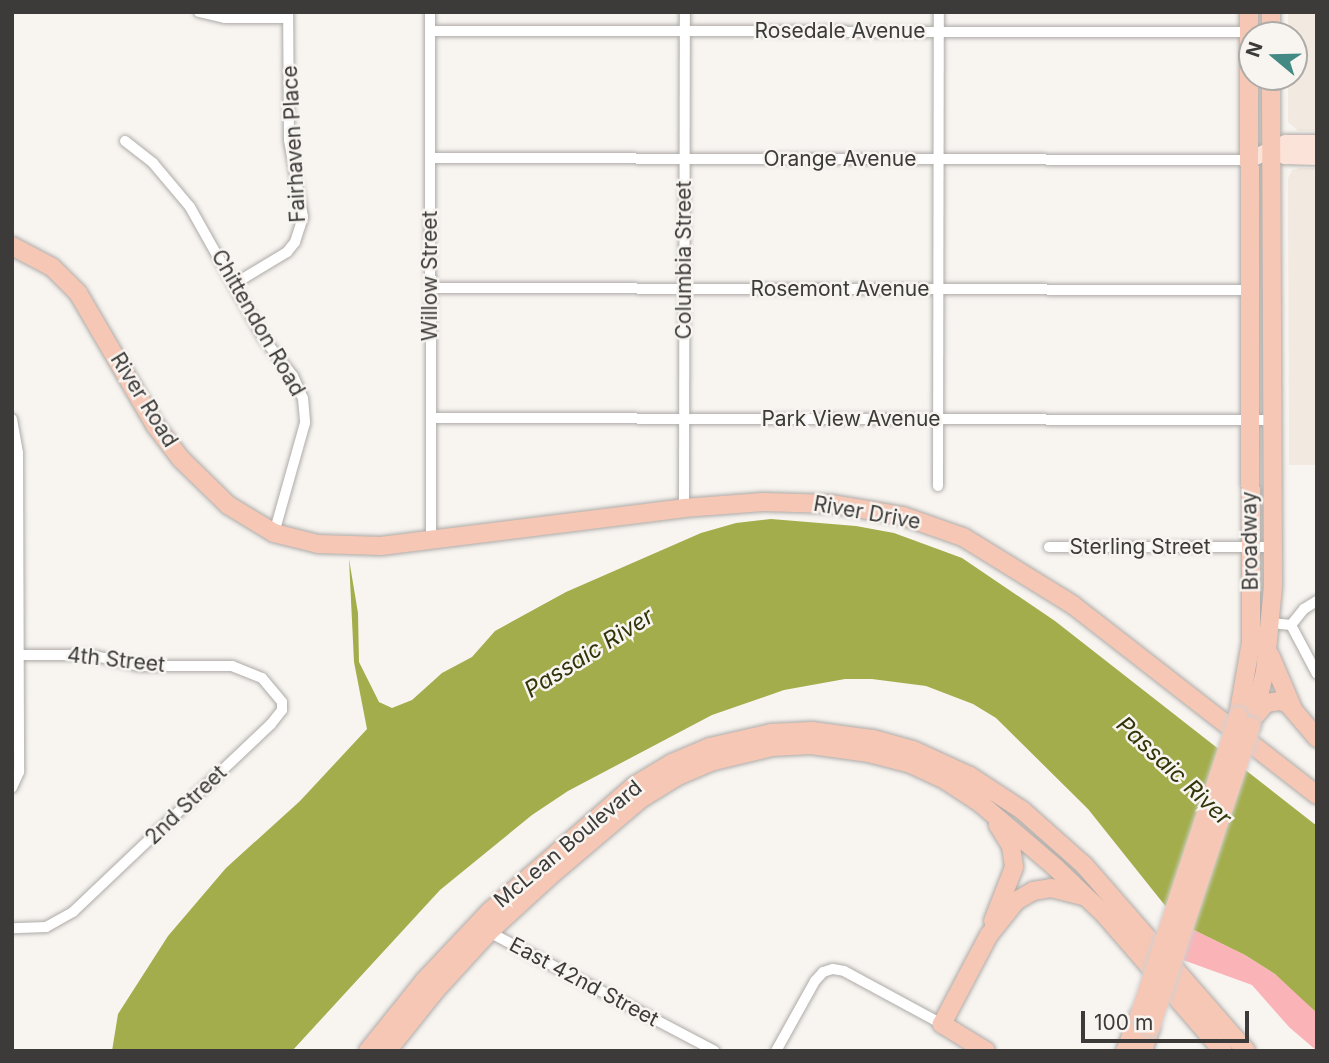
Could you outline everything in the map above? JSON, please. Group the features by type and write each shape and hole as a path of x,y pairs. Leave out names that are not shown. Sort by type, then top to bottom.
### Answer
{"main road":[{"name":"Broadway","path":"1245,721 1251,642 1249,91"},
{"name":"Broadway","path":"1145,1021 1269,645 1272,547 1271,91"},
{"name":"River Road","path":"12,246 52,267 78,293 155,425 181,458 228,505 274,533 339,547 424,541"},
{"name":"River Drive","path":"424,541 684,508 763,502 832,504 903,516 963,537 1073,605 1317,795"},
{"path":"1269,645 1272,664 1293,709 1317,738"},
{"path":"1245,721 1266,703 1281,701 1293,709"},
{"name":"McLean Boulevard","path":"368,1051 424,981 489,912 634,786 672,763 720,744 771,733 812,731 873,739 914,750 970,776 1022,810 1056,836 1098,879 1246,1051"},
{"name":"McLean Boulevard","path":"387,1051 435,990 489,932 642,798 696,768 735,755 772,747 811,745 869,752 928,772 980,803 1087,898 1223,1051"},
{"path":"980,803 1006,836 1014,856 1012,877 989,935 942,1024 986,1051"},
{"path":"989,935 1016,901 1033,891 1061,889 1087,898"},
{"path":"1126,1051 1145,1021"},
{"path":"1145,1021 1145,1051"}],"street":[{"path":"199,12 225,18 288,15"},
{"name":"Willow Street","path":"424,541 431,418 430,12"},
{"name":"Columbia Street","path":"684,508 685,12"},
{"path":"938,486 939,12"},
{"name":"Fairhaven Place","path":"234,284 287,252 295,242 303,217 289,140 288,15"},
{"name":"Rosedale Avenue","path":"430,31 1238,32"},
{"name":"Chittendon Road","path":"125,141 153,163 178,190 264,339 299,387 306,410 302,437 274,533"},
{"path":"1249,160 1286,143 1317,143"},
{"path":"1270,149 1285,156 1317,157"},
{"name":"Orange Avenue","path":"430,158 1249,160"},
{"name":"Rosemont Avenue","path":"430,288 1249,290"},
{"name":"Park View Avenue","path":"431,418 1271,420"},
{"path":"12,419 18,441 15,655 19,772 12,788"},
{"name":"Sterling Street","path":"1049,547 1272,547"},
{"path":"1291,625 1304,609 1317,601"},
{"path":"1271,623 1291,625"},
{"path":"1291,625 1317,674"},
{"name":"4th Street","path":"15,655 91,655 148,666 220,666"},
{"name":"2nd Street","path":"12,928 46,927 65,919 277,717 282,702 272,686 243,668 220,666"},
{"name":"East 42nd Street","path":"489,932 715,1051"},
{"path":"776,1051 815,981 828,970 844,971 942,1024"}],"shaded area":[{"path":"1288,12 1317,12 1317,131 1298,131 1288,122 1288,91 1308,91 1308,21 1288,21"},
{"path":"1317,168 1317,465 1289,465 1288,178 1292,170"},
{"path":"1192,929 1245,955 1275,974 1301,997 1317,1013 1317,1051 1289,1027 1252,985 1183,960"}],"water":[{"name":"Passaic River","path":"771,519 856,526 894,533 962,558 1055,621 1317,826 1317,1013 1275,974 1245,955 1192,929 1171,913 1088,809 996,718 973,704 926,686 872,679 845,679 784,690 712,715 568,791 532,815 440,890 292,1051 112,1051 118,1014 168,936 226,868 300,801 367,729 354,662 349,559 358,613 359,662 379,702 392,708 412,700 442,673 472,657 495,631 566,592 701,533 736,523"}]}
